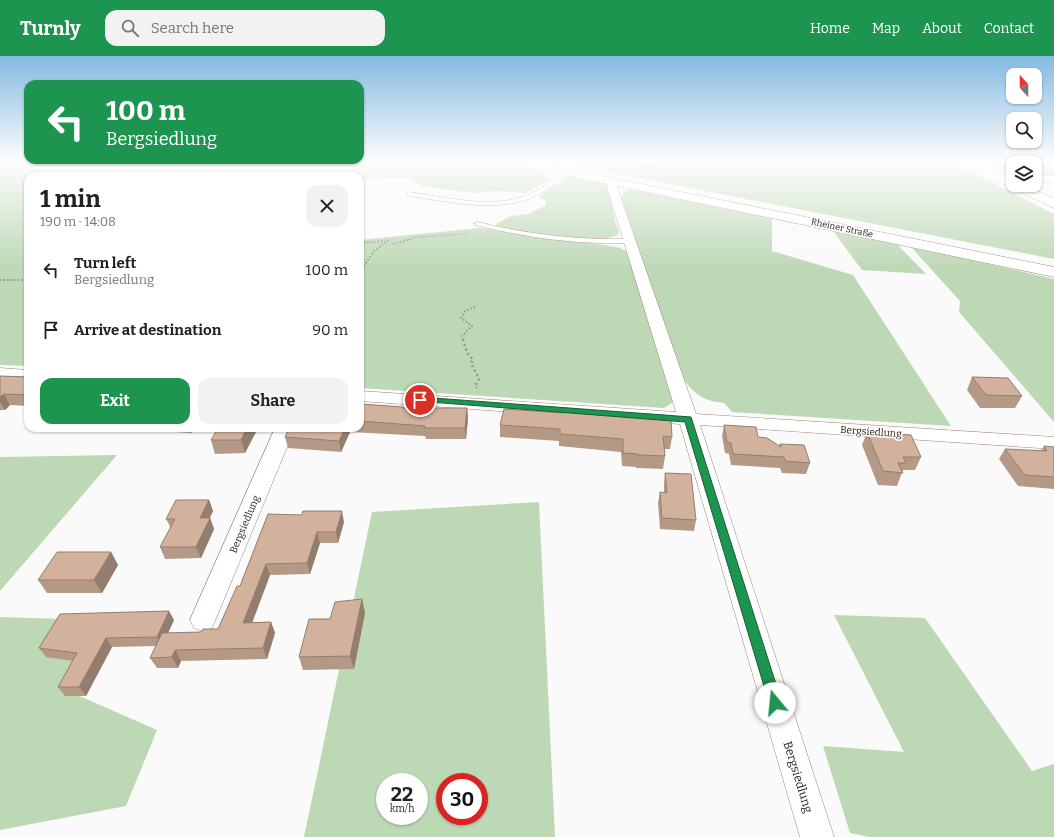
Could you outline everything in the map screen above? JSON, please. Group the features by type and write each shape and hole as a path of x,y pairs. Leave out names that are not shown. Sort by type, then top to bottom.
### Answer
{"main road":[{"name":"Rheiner Straße","path":"690,197 1054,272"},
{"path":"1041,197 1054,204"}],"street":[{"name":"Bergsiedlung","path":"615,197 688,419 816,837"},
{"path":"0,373 24,375"},
{"name":"Bergsiedlung","path":"364,396 1054,443"},
{"name":"Bergsiedlung","path":"203,620 283,432"}],"lane":[{"path":"441,197 484,202 507,202 527,197"},
{"path":"477,224 508,231 581,241 629,240"}],"path":[{"path":"393,244 417,237 469,234"},
{"path":"364,243 389,240 378,246 370,255 364,268"},
{"path":"0,280 24,280"},
{"path":"477,306 465,311 461,318 472,326 462,336 467,353 473,359 471,363 479,379 475,386 483,394 481,404"}],"green space":[{"path":"0,197 24,197 24,366 0,365"},
{"path":"540,197 610,197 619,232 618,235 606,238 575,239 541,235 497,227 496,224 511,216 529,214 546,205 545,200"},
{"path":"622,197 670,197 772,219 772,251 853,275 951,426 732,412 724,403 711,401 700,396 691,389 683,378 621,200"},
{"path":"739,197 1021,197 1054,214 1054,259"},
{"path":"480,228 611,246 628,252 673,397 672,403 664,408 364,388 364,240"},
{"path":"833,231 896,243 926,274 862,270"},
{"path":"910,246 1054,279 1054,422 959,312 960,301"},
{"path":"117,455 0,591 0,457"},
{"path":"539,502 555,837 304,837 372,512"},
{"path":"834,615 925,618 1032,771 1054,764 1054,837 869,837 850,833 823,746 904,752"},
{"path":"0,617 97,620 59,687 157,730 126,806 0,830"}],"building":[{"path":"0,376 24,377 24,395 4,394 0,397"},
{"path":"972,377 1008,378 1022,396 986,395"},
{"path":"364,404 403,408 467,408 465,428 424,428 425,426 364,421"},
{"path":"504,409 563,413 564,411 671,420 672,437 663,436 665,456 623,453 623,439 560,434 560,429 500,425"},
{"path":"724,425 756,427 758,437 767,438 781,447 780,444 804,445 810,463 785,461 784,457 733,454 731,443 727,442"},
{"path":"216,432 245,432 241,440 211,440"},
{"path":"287,432 343,432 339,441 285,437"},
{"path":"867,432 911,435 921,457 903,457 906,463 898,463 903,473 883,471"},
{"path":"1044,446 1054,447 1054,477 1025,475 1005,449 1047,451"},
{"path":"665,473 691,474 696,520 662,518 660,492 667,493"},
{"path":"176,500 209,500 200,518 210,518 196,547 160,547 175,519 166,519"},
{"path":"303,511 342,511 336,532 317,532 307,563 266,564 243,623 271,622 263,648 175,650 172,657 150,658 162,633 201,632 203,629 218,629 237,586 240,586 268,514 302,515"},
{"path":"57,552 111,552 94,580 38,580"},
{"path":"362,599 350,656 299,657 309,619 330,619 335,602"},
{"path":"169,611 157,637 106,638 79,687 58,687 77,653 39,648 60,614"}],"route":[{"path":"420,400 688,419 775,703"}]}
